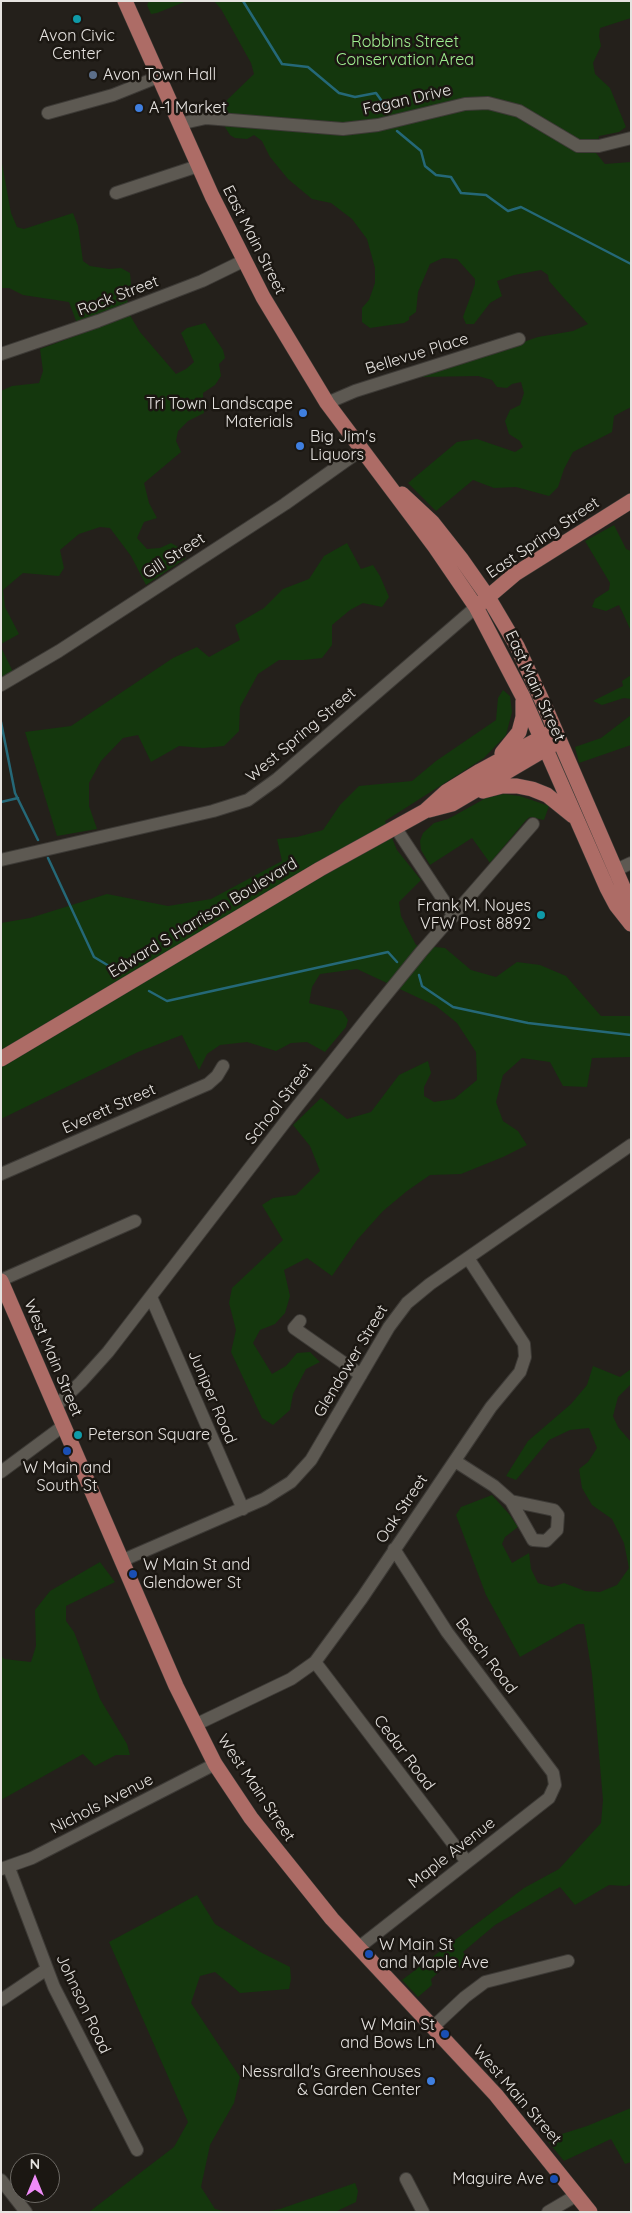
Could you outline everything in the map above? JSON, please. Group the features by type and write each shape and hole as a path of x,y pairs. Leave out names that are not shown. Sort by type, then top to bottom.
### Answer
{"main road":[{"name":"East Main Street","path":"125,1 198,166 243,261 292,347 327,404 361,450 517,646 616,870 631,912"},
{"name":"East Spring Street","path":"482,602 515,574 631,501"},
{"name":"East Main Street","path":"482,602 576,820 616,905 631,924"},
{"path":"480,772 505,751 519,732 523,717 523,697"},
{"name":"Edward S Harrison Boulevard","path":"425,811 446,792 480,772 557,736"},
{"name":"Edward S Harrison Boulevard","path":"1,1059 395,827 425,811 452,804 543,742"},
{"path":"452,804 492,788 516,786 532,789 547,795 576,820"},
{"name":"West Main Street","path":"1,1280 121,1561 195,1725 215,1764 251,1818 332,1919 509,2110 590,2212"}],"street":[{"path":"48,113 113,95 158,77"},
{"name":"Fagan Drive","path":"179,124 206,118 343,129 378,125 464,104 488,103 519,111 578,146 599,146 631,138"},
{"path":"116,192 198,166"},
{"name":"Rock Street","path":"1,354 98,321 202,281 243,261"},
{"name":"Bellevue Place","path":"327,404 355,390 519,339"},
{"name":"Gill Street","path":"1,685 52,656 285,504 361,450"},
{"name":"West Spring Street","path":"1,860 213,811 248,800 277,779 482,602"},
{"name":"School Street","path":"55,1407 97,1366 303,1098 421,952 533,824"},
{"path":"395,827 454,916"},
{"path":"616,870 631,863"},
{"name":"Everett Street","path":"1,1174 208,1084 217,1076 223,1066"},
{"name":"Glendower Street","path":"121,1561 279,1491 301,1472 311,1460 389,1327 407,1303 430,1284 631,1145"},
{"path":"1,1280 135,1221"},
{"name":"Oak Street","path":"195,1725 291,1679 315,1662 362,1598 491,1407 520,1372 525,1357 524,1344 468,1258"},
{"name":"Juniper Road","path":"151,1297 242,1509"},
{"path":"300,1321 294,1328 361,1375"},
{"path":"1,1472 63,1426"},
{"path":"455,1461 494,1486 511,1501"},
{"name":"Beech Road","path":"394,1549 447,1632 550,1768 555,1779"},
{"name":"Cedar Road","path":"315,1662 467,1862"},
{"name":"Nichols Avenue","path":"5,1869 215,1764"},
{"name":"Maple Avenue","path":"358,1948 549,1798 554,1790 555,1779"},
{"name":"Johnson Road","path":"5,1869 33,1927 47,1969 137,2150"},
{"path":"433,2027 465,1997 485,1982 568,1961"},
{"path":"1,2000 47,1969"},
{"path":"406,2179 423,2212"},
{"path":"1,2180 26,2212"},
{"path":"548,2212 577,2195"}],"green space":[{"path":"149,1 187,1 151,14 147,5"},
{"name":"Robbins Street Conservation Area","path":"214,1 631,1 631,18 600,28 601,46 593,63 595,74 610,88 626,127 619,132 599,136 596,153 605,164 631,162 631,407 614,416 612,432 573,452 564,469 558,487 549,496 516,487 494,488 473,480 436,511 408,483 457,442 477,439 515,452 523,447 520,441 509,434 505,421 510,410 520,405 524,393 521,382 512,384 507,388 497,387 492,380 478,376 421,377 538,337 573,331 588,324 549,281 548,275 541,270 514,275 497,281 502,296 490,303 474,324 466,324 463,317 475,284 475,279 457,259 443,258 430,264 418,292 416,312 409,317 409,320 404,323 370,328 362,322 362,308 369,300 375,283 375,268 367,239 352,219 331,203 312,199 288,179 270,157 262,141 254,135 247,139 235,138 230,135 225,127 222,110 227,100 254,74 251,63 221,9"},
{"path":"1,158 11,213 17,227 24,229 73,213 78,226 83,261 90,266 109,269 121,268 130,273 131,284 127,299 131,317 140,332 176,374 194,362 181,333 187,328 205,323 223,350 225,358 219,364 221,376 215,385 203,393 204,413 188,421 178,431 176,441 181,452 144,483 149,503 157,518 144,522 137,538 147,549 160,548 171,543 180,548 186,558 146,585 131,556 110,528 100,527 79,534 60,550 64,568 59,576 23,573 3,590 5,607 19,634 1,644 1,391 12,386 39,383 43,371 40,349 81,334 69,302 23,295 9,288 1,288"},
{"path":"614,525 626,549 631,551 631,631 619,605 606,611 592,607 595,599 609,590 610,583 585,541"},
{"path":"347,543 361,569 373,565 380,576 389,597 382,607 363,603 350,610 332,625 332,645 322,658 279,660 258,674 240,707 239,731 224,746 203,748 179,746 151,762 138,735 123,738 101,761 89,783 89,806 97,829 57,836 25,732 71,726 173,658 197,647 209,657 240,640 235,625 264,608 283,589 309,579 324,556"},
{"path":"1,647 13,672 1,678"},
{"path":"631,675 631,699 624,698 602,705 593,701 623,686 622,681"},
{"path":"503,690 510,696 512,712 506,735 484,758 385,821 397,850 421,880 399,902 401,916 416,945 445,948 471,970 496,977 517,962 540,965 566,976 601,1016 631,1016 631,1057 592,1058 587,1087 563,1086 550,1062 522,1058 503,1075 496,1102 503,1121 518,1131 527,1145 461,1174 430,1175 383,1211 357,1240 332,1276 307,1258 284,1270 290,1296 285,1313 275,1324 260,1330 253,1343 272,1374 286,1366 297,1353 310,1352 320,1362 306,1369 293,1394 290,1410 273,1425 262,1418 231,1352 236,1330 229,1303 232,1288 283,1240 262,1205 273,1198 296,1195 320,1171 310,1146 293,1125 321,1098 347,1119 371,1112 399,1075 428,1061 431,1073 424,1087 424,1096 434,1102 454,1099 477,1080 476,1052 457,1023 436,1006 357,969 320,974 312,987 309,1003 342,1011 348,1020 346,1027 325,1052 307,1042 291,1043 276,1051 247,1042 220,1045 207,1054 199,1070 182,1035 138,1052 1,1119 1,923 30,918 107,894 168,906 211,899 282,861 277,839 297,837 323,830 340,805 359,786 412,781 436,761 496,720 498,698"},
{"path":"631,715 631,745 579,763 575,747 601,738"},
{"path":"504,794 520,796 549,806 544,820 530,817 526,820 490,863 472,838 430,865 421,850 420,841 423,833 434,823 448,819 486,798"},
{"path":"593,1366 620,1377 631,1369 631,1384 618,1397 613,1416 618,1427 631,1442 631,1884 626,1886 609,1885 575,1905 560,1887 495,1925 463,1952 471,1961 460,1968 451,1961 431,1979 432,1985 418,1997 402,1980 524,1888 559,1869 601,1823 603,1800 592,1674 584,1624 578,1624 520,1657 486,1595 456,1515 461,1507 492,1495 518,1527 505,1537 502,1544 512,1563 529,1553 531,1569 538,1583 552,1587 564,1583 585,1591 600,1592 617,1585 629,1568 624,1543 612,1519 592,1505 582,1488 579,1469 588,1462 597,1448 589,1428 570,1430 549,1440 516,1480 506,1476 528,1441 571,1404 587,1385"},
{"path":"100,1562 115,1582 66,1606 66,1621 74,1632 100,1699 127,1744 130,1755 116,1755 95,1766 83,1754 1,1800 1,1655 4,1659 31,1662 36,1646 35,1610 50,1591"},
{"path":"197,1895 215,1924 262,1953 290,1967 291,1979 289,1989 240,1993 215,1972 200,1976 191,2003 240,2077 234,2103 210,2145 201,2187 215,2209 228,2212 89,2212 174,2147 188,2122 109,1942"},
{"path":"631,2108 631,2162 625,2164 611,2139 564,2161 546,2139 587,2126"},
{"path":"355,2183 358,2191 356,2202 335,2212 264,2212 280,2209"}],"waterway":[{"path":"243,1 282,64 308,67 339,93 355,97 376,93 389,111"},
{"path":"397,131 421,151 425,166 436,175 451,177 461,193 486,195 508,211 521,207 631,264"},
{"path":"1,722 15,793 38,840"},
{"path":"1,802 18,798"},
{"path":"48,858 94,957 109,966"},
{"path":"149,991 167,1001 388,952 397,962"},
{"path":"419,975 422,986 453,1007 528,1023 631,1035"}],"place":[{"name":"Avon Civic Center","path":"77,19"},
{"name":"Avon Town Hall","path":"93,75"},
{"name":"A-1 Market","path":"139,108"},
{"name":"Tri Town Landscape Materials","path":"303,413"},
{"name":"Big Jim's Liquors","path":"300,446"},
{"name":"Frank M. Noyes VFW Post 8892","path":"541,915"},
{"name":"Peterson Square","path":"78,1435"},
{"name":"W Main and South St","path":"67,1451"},
{"name":"W Main St and Glendower St","path":"133,1574"},
{"name":"W Main St and Maple Ave","path":"369,1954"},
{"name":"W Main St and Bows Ln","path":"445,2034"},
{"name":"Nessralla's Greenhouses & Garden Center","path":"431,2081"},
{"name":"Maguire Ave","path":"554,2179"}]}
